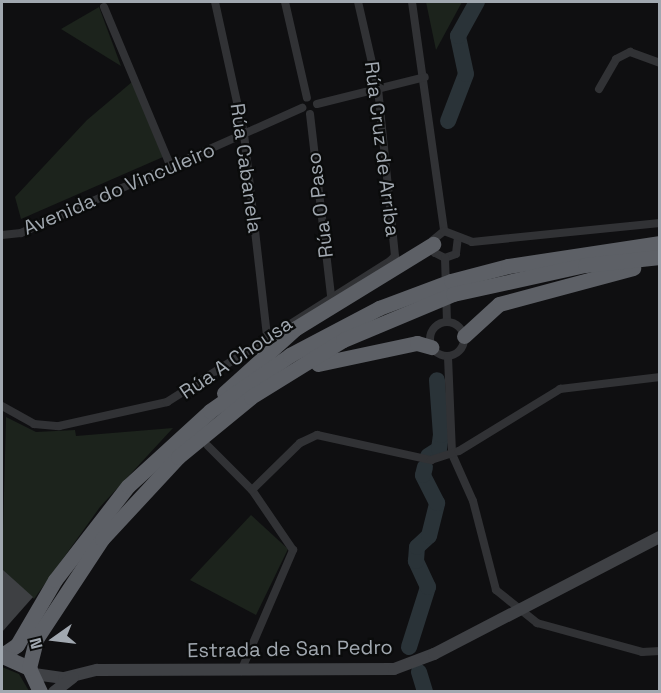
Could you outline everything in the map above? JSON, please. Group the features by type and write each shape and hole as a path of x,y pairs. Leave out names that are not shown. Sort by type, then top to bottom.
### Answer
{"highway":[{"path":"210,411 319,339 434,294 518,264 660,243"},
{"path":"32,671 2,656 16,645 55,580 128,486 210,411 260,356 296,328 431,246"},
{"path":"452,288 585,265 660,257"},
{"path":"464,336 499,304 524,295 660,264"},
{"path":"40,692 32,671 36,639 102,539 178,457 251,397 343,340 434,294"},
{"path":"251,397 338,356 417,344 431,347"}],"street":[{"name":"Rúa Cabanela","path":"215,2 244,134 267,337"},
{"path":"285,2 307,98 306,111"},
{"name":"Rúa Cruz de Arriba","path":"358,2 378,89 393,258"},
{"path":"412,2 426,77 444,231 431,246 445,258 447,321 464,336 460,350 448,357"},
{"path":"104,7 171,168"},
{"path":"599,89 616,60 630,52 660,63"},
{"path":"306,111 317,104 426,77"},
{"path":"307,98 317,104"},
{"name":"Avenida do Vinculeiro","path":"2,235 21,233 244,134 306,111"},
{"name":"Rúa O Paso","path":"306,111 331,296"},
{"path":"444,231 472,242 660,223"},
{"path":"445,258 456,254 458,237"},
{"name":"Rúa A Chousa","path":"2,406 34,424 53,426 167,402 393,258 431,246"},
{"path":"447,321 430,332 431,347 448,357"},
{"path":"448,357 452,454 473,501 491,582 517,609 537,623 642,652 660,651"},
{"path":"252,490 300,443 317,435 416,459 452,454 560,389 660,377"},
{"path":"208,446 252,490 292,550 241,671"},
{"name":"Estrada de San Pedro","path":"73,677 97,670 394,669 660,537"},
{"path":"32,671 73,677"},
{"path":"54,692 73,677"}],"shaded area":[{"path":"426,2 462,2 436,50"},
{"path":"99,7 121,66 61,29"},
{"path":"132,82 163,157 21,219 15,197 87,120"},
{"path":"6,417 36,432 75,430 76,436 173,428 100,507 34,599 2,569"},
{"path":"251,515 288,549 256,615 190,580"},
{"path":"2,667 19,674 29,691 2,691"}],"building":[{"path":"2,569 33,597 2,632"}],"waterway":[{"path":"448,121 466,74 458,36 477,2"},
{"path":"428,456 439,449 441,435 437,380"},
{"path":"409,647 428,587 416,561 417,547 429,536 437,503 423,475 425,467"},
{"path":"419,672 425,692"}]}
